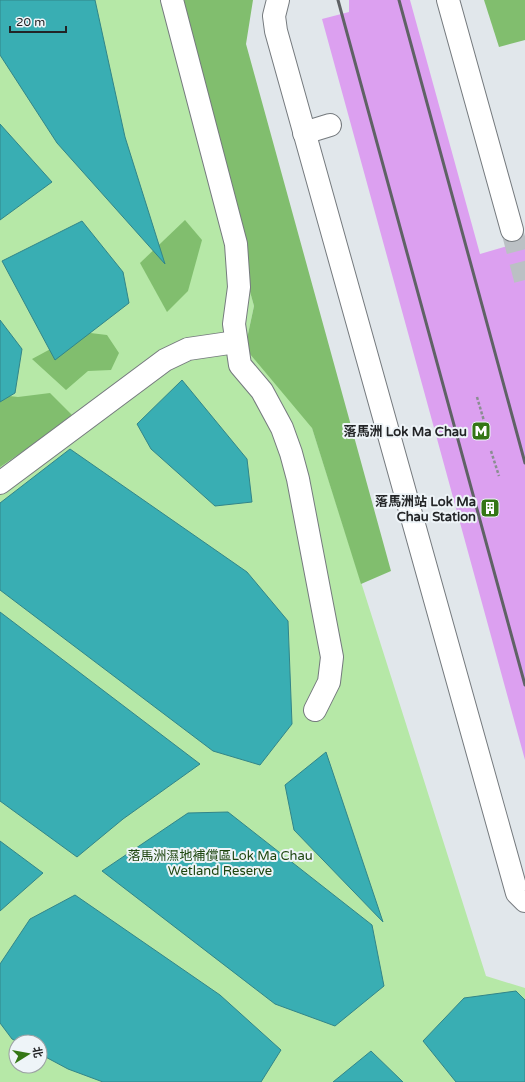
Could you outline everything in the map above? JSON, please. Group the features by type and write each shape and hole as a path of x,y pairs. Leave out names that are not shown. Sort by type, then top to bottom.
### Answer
{"lane":[{"path":"172,0 236,244 239,287 234,324 240,365 262,391 282,428 291,453 298,480 332,657 329,682 315,710"},
{"path":"278,0 274,16 276,31 517,892 525,901"},
{"path":"448,0 515,223"},
{"path":"304,133 330,126"},
{"path":"0,483 165,360 188,349 236,342"}],"path":[{"path":"477,397 484,421"},
{"path":"492,451 499,476"}],"green space":[{"name":"落馬洲濕地補償區Lok Ma Chau Wetland Reserve","path":"0,0 172,0 254,306 245,348 308,415 486,976 525,988 525,1082 0,1082"},
{"path":"169,0 253,0 246,44 391,571 361,584 312,428 245,348 254,306"},
{"path":"484,0 525,0 525,40 499,47"},
{"path":"185,220 202,240 188,291 167,312 140,263"},
{"path":"82,332 107,335 119,353 111,370 88,371 66,390 32,359"},
{"path":"50,393 72,415 0,467 0,395 18,397"}],"water":[{"path":"0,0 95,0 125,137 165,264 57,143 0,55"},
{"path":"0,124 52,182 0,220"},
{"path":"82,221 123,272 129,303 55,360 2,261"},
{"path":"0,320 22,349 15,393 0,402"},
{"path":"182,380 247,459 252,502 215,506 151,449 137,424"},
{"path":"70,449 247,572 288,621 292,724 260,765 213,751 0,590 0,503"},
{"path":"0,612 200,764 123,819 77,857 0,801"},
{"path":"326,752 383,922 294,830 285,785"},
{"path":"228,812 372,925 384,986 335,1026 275,1004 102,871 188,813"},
{"path":"0,841 43,873 0,911"},
{"path":"75,895 220,995 281,1050 261,1082 103,1082 68,1069 48,1058 48,1034 8,1034 0,1023 0,964 30,919"},
{"path":"516,991 525,1000 525,1082 456,1082 423,1041 464,998"},
{"path":"371,1051 403,1082 333,1082"}],"building":[{"name":"落馬洲站 Lok Ma Chau Station","path":"349,0 410,0 480,254 525,241 525,760 322,19 349,12"}],"tunnel":[{"path":"512,230 525,280"}],"railway":[{"path":"338,0 525,685"},
{"path":"399,0 525,463"}],"place":[{"name":"落馬洲 Lok Ma Chau","path":"481,431"},
{"name":"落馬洲站 Lok Ma Chau Station","path":"490,508"}]}
